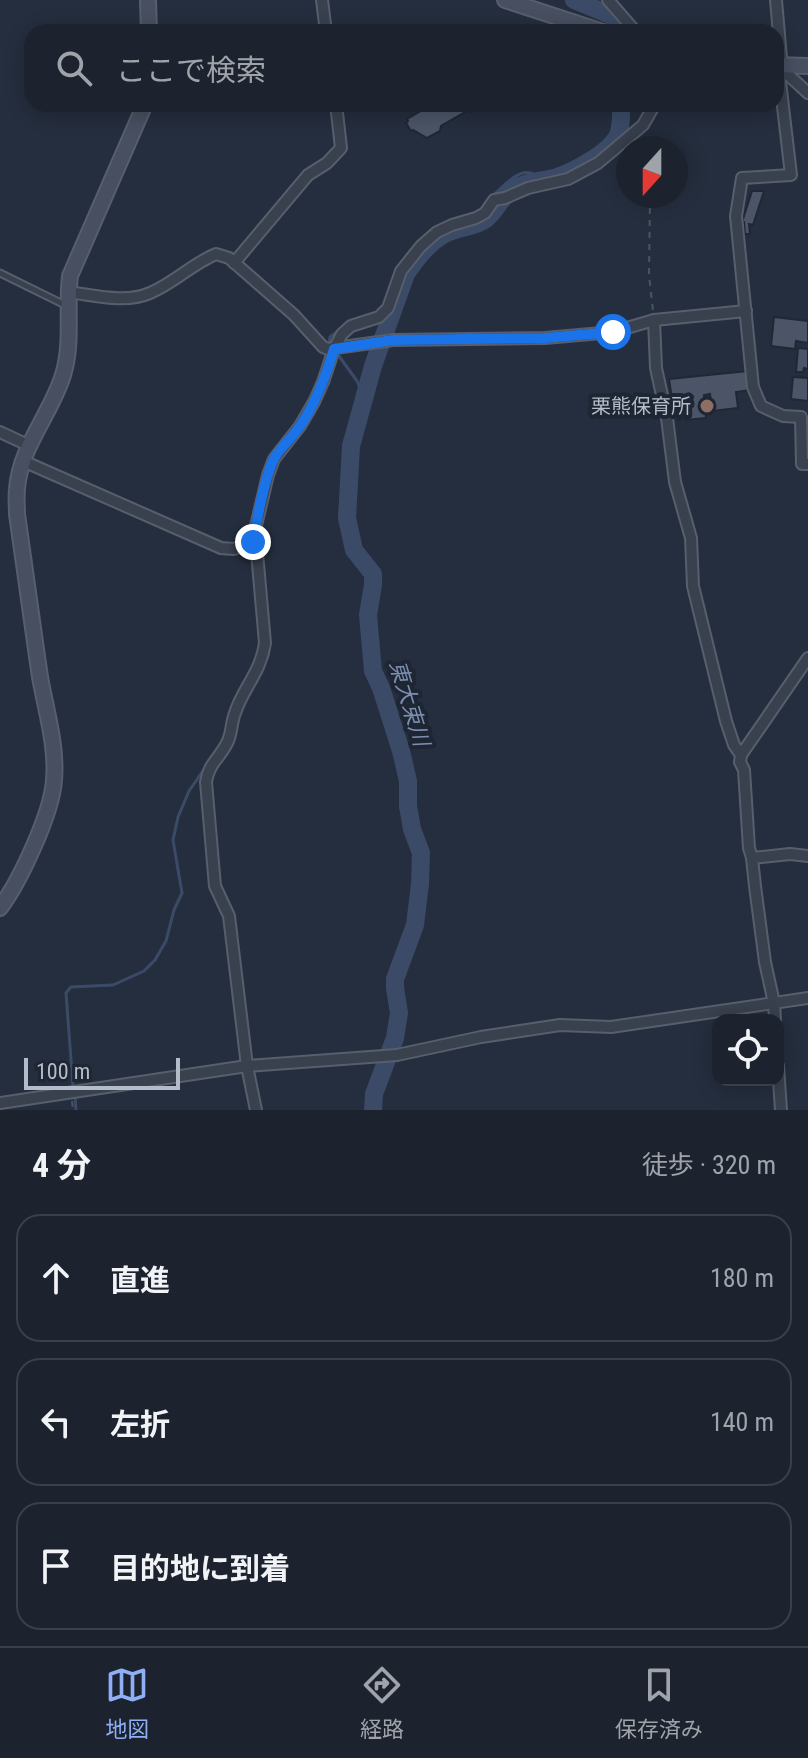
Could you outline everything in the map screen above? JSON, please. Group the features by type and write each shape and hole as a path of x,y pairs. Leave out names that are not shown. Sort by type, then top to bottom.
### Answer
{"street":[{"path":"148,0 149,24"},
{"path":"322,0 325,24"},
{"path":"505,0 578,24"},
{"path":"608,0 629,24"},
{"path":"776,0 777,24"},
{"path":"784,66 808,66"},
{"path":"784,70 808,93"},
{"path":"0,908 44,820 55,779 54,754 17,514 17,488 23,461 63,376 68,345 70,276 142,112"},
{"path":"234,263 308,175 327,163 341,148 337,112"},
{"path":"256,1110 247,1066 229,916 215,886 206,782 208,770 230,737 235,711 264,655 258,552 253,542 274,459 314,402 342,334 351,326 379,317 388,308 401,271 421,246 437,232 485,213 494,200 568,179 598,163 643,125 650,112"},
{"path":"784,112 791,175 742,178 736,216 753,387 761,406 783,416 801,417 802,464 808,464"},
{"path":"68,299 136,297 152,293 200,260 216,254 229,258 294,315 323,347 334,349 393,340 545,338 613,332 654,320 746,311"},
{"path":"654,320 656,368 679,500 691,538 693,586 726,721 741,755"},
{"path":"0,432 30,446"},
{"path":"23,461 221,548 234,549 253,542"},
{"path":"775,1014 749,848 744,770 740,762 741,755 808,658"},
{"path":"752,858 790,854 808,856"},
{"path":"0,1103 247,1066 397,1055 481,1037 560,1025 611,1027 808,998"},
{"path":"779,1086 781,1110"}],"lane":[{"path":"0,273 68,299"}],"path":[{"path":"650,208 649,275 654,320"}],"building":[{"path":"419,112 466,112 427,138 411,131 407,119"},
{"path":"752,191 764,191 753,225 749,224 750,234 745,234 742,222"},
{"path":"774,317 808,321 808,343 796,341 795,349 771,346"},
{"path":"798,348 808,349 808,369 804,368 803,372 796,372"},
{"path":"748,371 750,390 736,392 738,408 712,411 710,394 704,395 706,418 678,420 677,412 682,412 681,398 672,399 669,379"},
{"path":"793,377 808,378 808,401 791,399"}],"waterway":[{"name":"東大束川","path":"574,0 610,15 621,24"},
{"name":"東大束川","path":"373,1110 374,1094 395,1038 399,1013 395,979 415,925 421,853 412,829 408,781 401,751 373,671 368,615 373,574 354,550 347,518 351,446 373,366 406,274 419,257 445,234 486,219 515,188 564,174 600,154 618,135 621,112"},
{"path":"493,196 523,173 535,175 541,181"},
{"path":"329,343 330,337 346,325"},
{"path":"339,356 357,381 364,398"},
{"path":"73,1086 66,993 71,987 113,985 144,971 155,960 166,941 182,893 173,840 178,817 189,791 205,768"},
{"path":"75,1097 76,1110"}],"place":[{"name":"栗熊保育所","path":"707,406"}],"route":[{"path":"253,542 274,459 314,402 334,349 393,340 545,338 613,332"}]}
